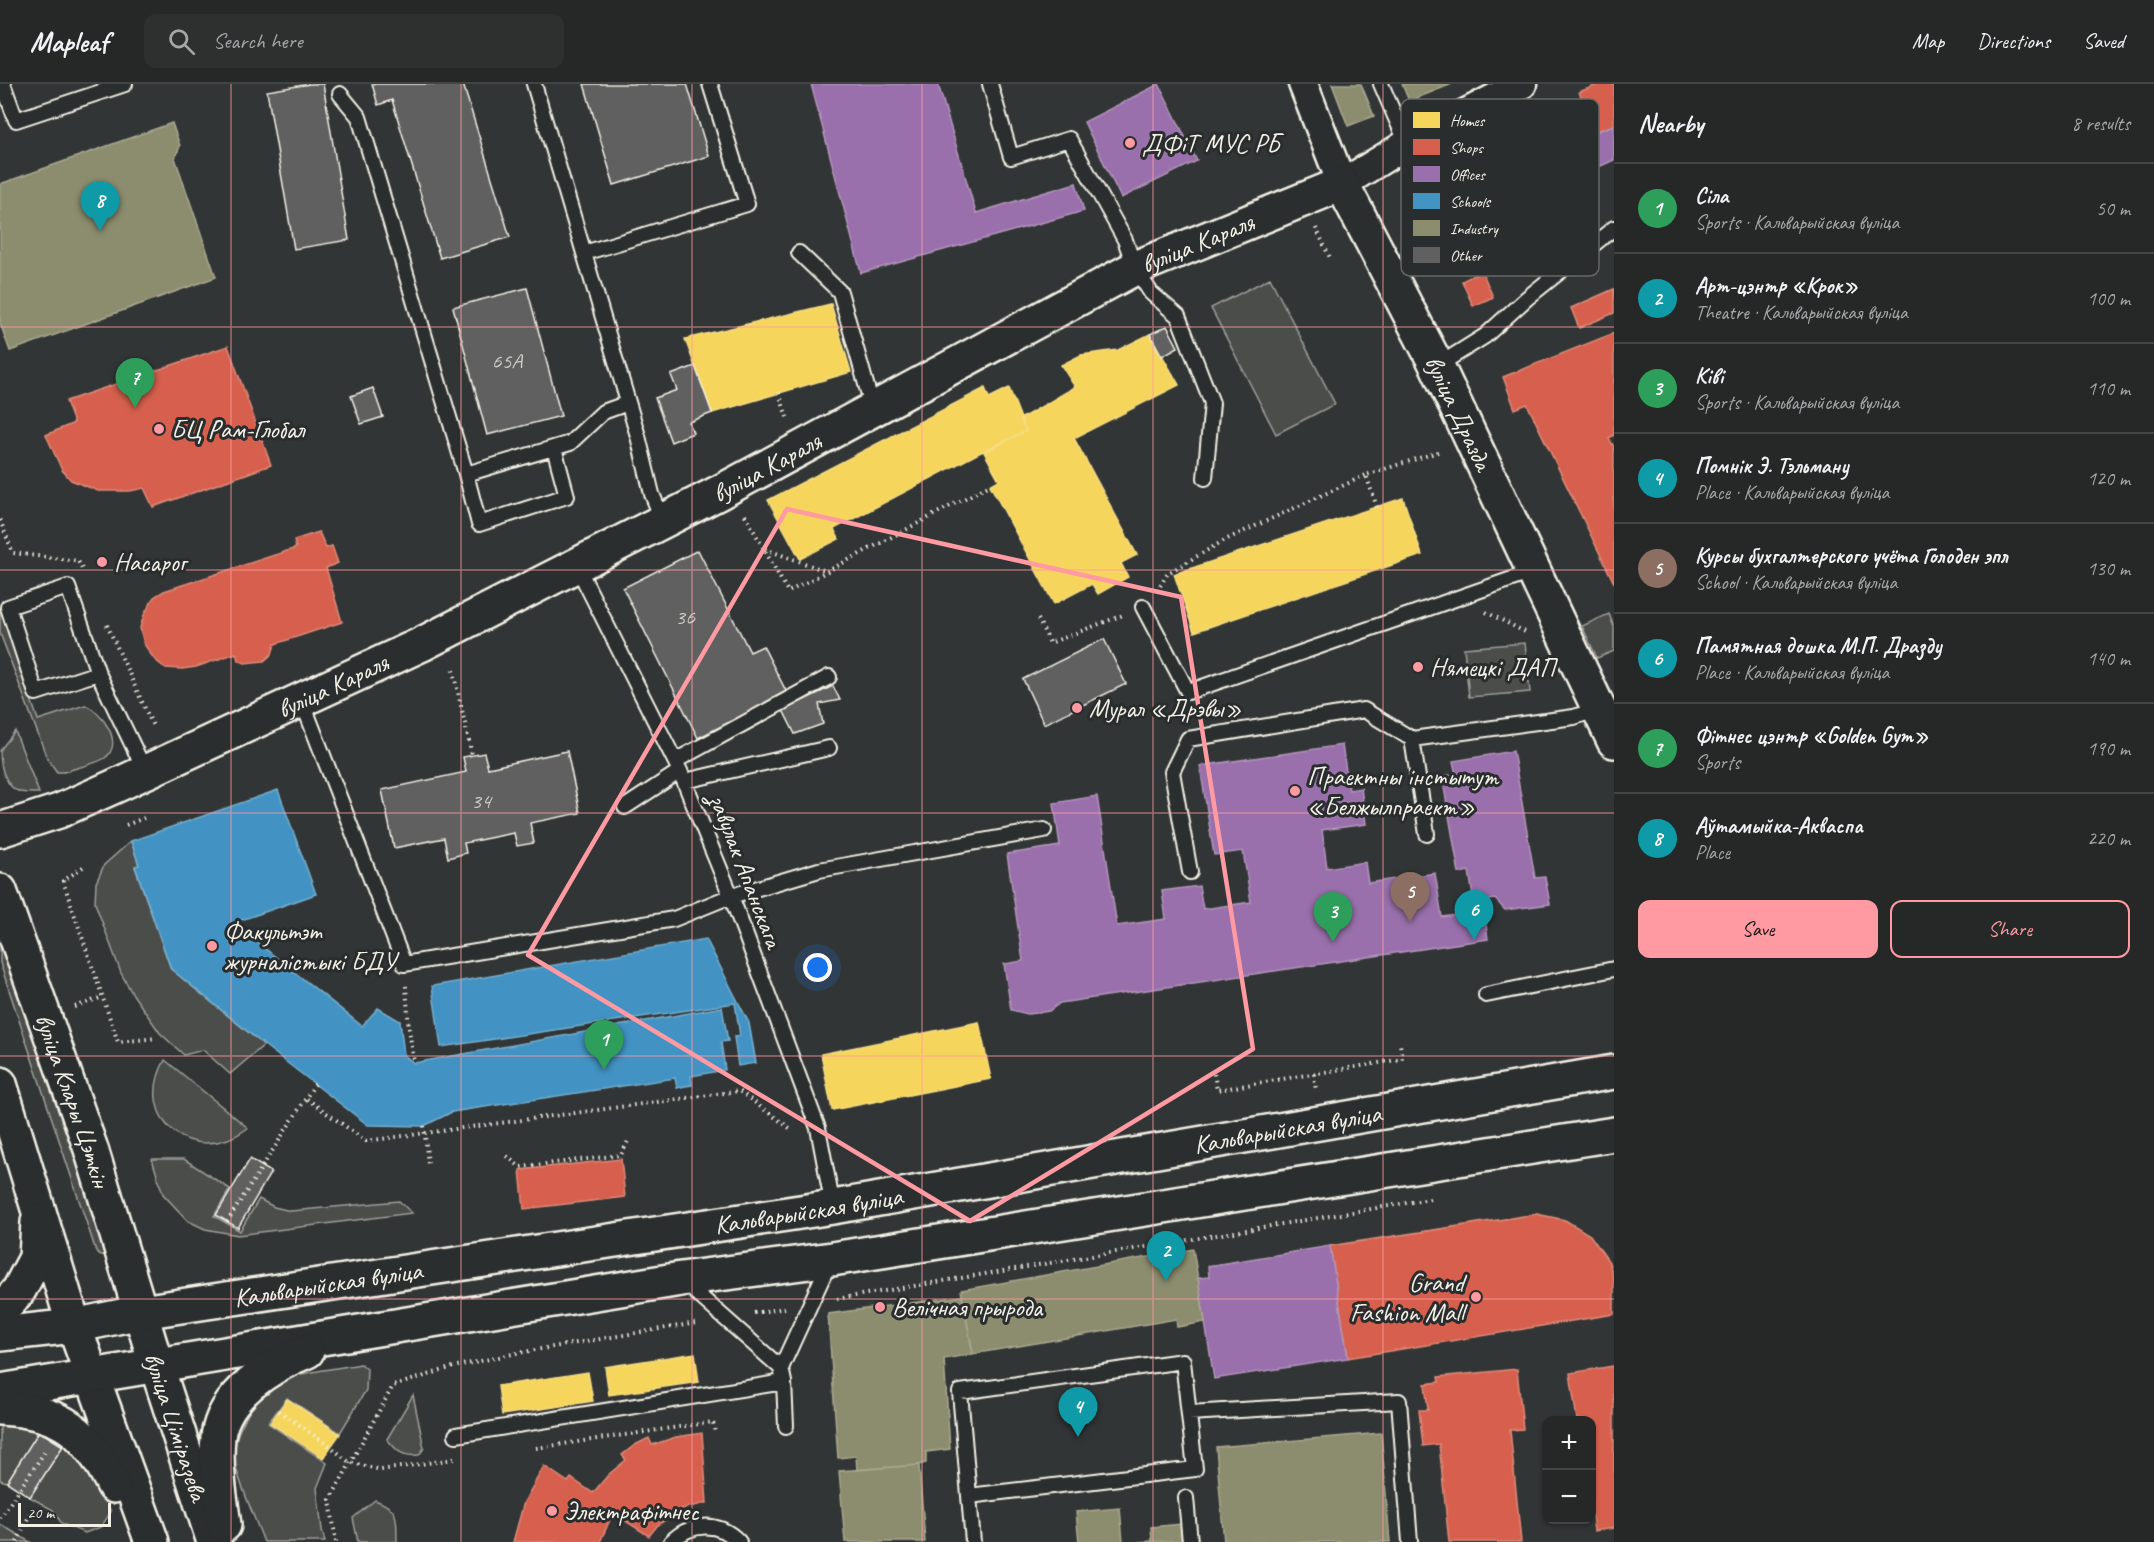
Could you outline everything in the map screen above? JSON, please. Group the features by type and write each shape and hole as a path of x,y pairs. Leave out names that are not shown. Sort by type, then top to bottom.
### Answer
{"main road":[{"name":"вуліца Караля","path":"0,830 58,811 146,773 422,644 663,521 1135,268 1342,184"},
{"name":"вуліца Дразда","path":"1342,184 1437,366 1614,741"},
{"name":"вуліца Клары Цэткін","path":"0,891 87,1138 141,1312"},
{"name":"Кальварыйская вуліца","path":"0,1334 74,1326 141,1312 833,1207 1614,1072"},
{"path":"0,1084 74,1326 152,1542"},
{"name":"Кальварыйская вуліца","path":"0,1391 681,1279 832,1259 1614,1134"},
{"path":"0,1312 19,1290 36,1258 39,1212"},
{"name":"вуліца Ціміразева","path":"141,1312 214,1542"},
{"path":"226,1542 218,1487 218,1436 226,1413 244,1389 282,1360 348,1335"},
{"path":"0,1408 21,1409 52,1416 74,1429 92,1447 105,1467 142,1542"}],"street":[{"name":"вуліца Дразда","path":"1303,84 1342,184"},
{"name":"вуліца Караля","path":"1493,99 1522,84"},
{"name":"вуліца Караля","path":"1342,184 1401,148"}],"lane":[{"path":"3,84 16,120 125,84"},
{"path":"534,84 628,403 652,494 663,521"},
{"path":"584,253 747,204 710,84"},
{"path":"990,84 1011,157 1069,139 1125,240 1135,268 1151,292 1178,316 1212,403 1205,478"},
{"path":"1381,84 1401,130"},
{"path":"340,94 359,117 479,524 567,496 554,448"},
{"path":"1599,240 1614,228"},
{"path":"800,253 840,292 873,409"},
{"path":"1437,366 1485,336 1554,276"},
{"path":"466,474 570,443 603,412 628,403"},
{"name":"завулак Апанскага","path":"577,566 680,771 731,896 818,1128 833,1207"},
{"path":"1143,608 1188,692 1535,571"},
{"path":"98,673 36,693 8,607 68,587 98,673 146,773"},
{"path":"625,807 829,677"},
{"path":"302,701 404,964 674,919 731,896 819,870 1044,830"},
{"path":"1190,872 1172,772 1188,739 1364,710 1412,739 1574,717 1599,709"},
{"path":"1412,739 1427,834"},
{"path":"680,771 829,748"},
{"path":"1486,995 1614,969"},
{"path":"781,1368 832,1259"},
{"path":"681,1279 781,1368 786,1426"},
{"path":"969,1496 1195,1469 1183,1361 960,1392 969,1496 973,1542"},
{"path":"456,1436 784,1382"},
{"path":"1189,1413 1399,1401 1410,1542"},
{"path":"1186,1498 1190,1542"},
{"path":"671,1542 677,1535 690,1528 704,1526 719,1528 739,1542"}],"path":[{"path":"779,393 790,426"},
{"path":"1038,619 1050,643 1143,608 1155,595 1168,573 1225,540 1366,476 1437,452"},
{"path":"1366,476 1377,507"},
{"path":"744,512 788,592 990,485"},
{"path":"764,549 827,571"},
{"path":"1460,598 1533,636"},
{"path":"453,670 472,755"},
{"path":"126,825 144,818"},
{"path":"83,867 63,881 118,1042 157,1038"},
{"path":"404,964 414,1063"},
{"path":"1214,1074 1217,1090 1402,1059 1400,1044"},
{"path":"227,1222 315,1084"},
{"path":"307,1098 366,1141 739,1091 790,1129"},
{"path":"424,1126 428,1164"},
{"path":"507,1156 520,1167 543,1165 621,1155 628,1141"},
{"path":"336,1542 330,1500 393,1386 453,1367 517,1353 1437,1198"},
{"path":"279,1411 349,1462"},
{"path":"0,1518 47,1448"},
{"path":"17,1542 31,1512"}],"highlighted area":[{"path":"787,509 1181,597 1253,1049 970,1221 528,955"}],"shaded area":[{"path":"1270,278 1335,404 1276,434 1211,308"},
{"path":"0,608 38,720 85,705 91,708 104,720 112,736 111,752 105,758 64,772 57,772 47,758 0,633"},
{"path":"1609,614 1614,627 1614,651 1597,658 1582,626"},
{"path":"1525,643 1530,692 1469,697 1464,648"},
{"path":"15,731 39,793 20,792 11,786 4,775 0,751"},
{"path":"131,841 139,865 135,867 171,969 264,1045 230,1074 203,1050 184,1055 160,1033 121,973 95,903 96,883 104,865"},
{"path":"0,933 108,1250 104,1255 96,1251 0,963"},
{"path":"165,1060 248,1128 227,1139 207,1143 189,1140 174,1132 162,1118 156,1101 157,1082"},
{"path":"152,1159 184,1159 230,1189 214,1216 240,1231 259,1199 274,1207 291,1211 399,1201 412,1213 238,1235 205,1229 188,1221 163,1194"},
{"path":"361,1364 367,1369 366,1390 340,1433 287,1398 268,1423 327,1463 317,1488 325,1542 264,1542 235,1464 234,1453 240,1429 261,1397 279,1382 307,1373"},
{"path":"413,1395 424,1448 419,1455 401,1453 387,1439"},
{"path":"25,1423 68,1441 100,1484 111,1512 101,1527 85,1533 62,1524 53,1510 30,1497 63,1446 39,1431 7,1482 0,1480 0,1426"},
{"path":"375,1500 393,1511 396,1520 397,1542 358,1542 353,1518"},
{"path":"0,1524 30,1542 0,1542"}],"building: Homes":[{"path":"831,304 851,372 712,413 685,339"},
{"path":"1150,334 1179,385 1074,438 1137,555 1121,563 1128,577 1098,594 1092,584 1054,604 990,485 999,480 984,452 1026,431 1020,419 1075,387 1061,365 1081,355 1118,350"},
{"path":"985,388 989,398 1009,388 1026,431 834,529 839,539 800,559 768,500"},
{"path":"1403,498 1422,555 1194,632 1174,574"},
{"path":"979,1022 991,1079 832,1110 821,1054"},
{"path":"695,1353 699,1382 609,1395 605,1367"},
{"path":"588,1372 593,1401 502,1415 498,1386"},
{"path":"287,1399 340,1434 323,1458 270,1423"}],"building: Shops":[{"path":"1600,84 1614,84 1614,125 1599,131 1599,99 1582,99 1579,92"},
{"path":"1472,276 1484,276 1493,297 1473,306 1462,281"},
{"path":"1614,289 1614,313 1579,328 1571,308"},
{"path":"1614,333 1614,435 1609,438 1614,447 1614,583 1527,404 1515,409 1503,377"},
{"name":"БЦ Рам-Глобал","path":"228,346 271,465 153,507 144,488 130,491 98,491 71,480 62,470 46,435 74,423 66,401"},
{"path":"319,532 326,548 332,546 338,563 326,568 342,622 275,644 272,654 264,661 245,663 238,660 236,653 196,667 182,669 165,668 154,659 144,644 140,628 154,597 164,591 296,548 294,540"},
{"path":"621,1159 625,1197 524,1209 520,1170"},
{"name":"Grand Fashion Mall","path":"1537,1214 1565,1220 1590,1235 1609,1262 1614,1280 1614,1314 1348,1358 1330,1246"},
{"path":"1614,1366 1614,1528 1594,1531 1593,1524 1596,1524 1596,1416 1576,1416 1570,1373"},
{"path":"1517,1369 1523,1429 1510,1430 1521,1542 1449,1542 1439,1444 1423,1446 1419,1410 1428,1410 1425,1384 1439,1382 1438,1377"},
{"path":"702,1433 707,1503 681,1509 657,1526 649,1536 613,1513 600,1542 513,1542 524,1502 544,1466 568,1482 571,1478 593,1493 608,1475 626,1460 622,1455 635,1445 649,1438 652,1445 676,1437"}],"building: Offices":[{"path":"811,84 938,84 976,213 1076,183 1084,211 861,273"},
{"path":"1159,84 1197,161 1121,198 1084,122"},
{"path":"1614,125 1614,160 1599,167 1599,131"},
{"path":"1342,745 1349,790 1361,788 1366,824 1322,830 1327,868 1365,862 1368,883 1435,873 1442,917 1484,911 1488,939 1060,1003 1049,1011 1037,1013 1028,1014 1011,1010 1004,964 1023,961 1007,854 1060,846 1054,803 1097,796 1117,926 1166,919 1162,891 1199,886 1203,909 1251,902 1243,851 1214,855 1200,766"},
{"path":"1513,751 1535,878 1545,877 1550,904 1505,910 1495,899 1474,903 1469,871 1459,873 1442,776 1456,774 1453,761"},
{"path":"1330,1246 1348,1358 1214,1379 1198,1278 1209,1277 1208,1266"}],"building: Schools":[{"name":"Факультэт журналістыкі БДУ","path":"278,790 316,894 233,923 362,1026 378,1008 400,1021 404,1055 414,1063 722,1007 728,1041 721,1042 725,1070 691,1076 692,1085 677,1088 675,1078 452,1112 424,1126 368,1125 264,1045 171,969 135,866 139,865 131,841"},
{"path":"706,939 749,1023 756,1063 738,1066 734,1037 740,1036 735,1003 441,1047 432,986"}],"building: Industry":[{"path":"1332,84 1361,84 1374,116 1348,126"},
{"path":"1402,84 1452,84 1414,99 1408,99"},
{"path":"172,123 180,146 175,158 216,277 10,351 0,323 0,184"},
{"path":"1193,1249 1205,1322 1177,1327 1176,1319 973,1354 961,1290"},
{"path":"962,1296 973,1354 944,1359 950,1449 926,1452 926,1463 919,1465 857,1470 856,1456 838,1458 828,1314"},
{"path":"1381,1433 1390,1542 1224,1542 1216,1447"},
{"path":"919,1465 925,1542 845,1542 839,1471"},
{"path":"1120,1508 1123,1542 1079,1542 1076,1512"},
{"path":"1182,1524 1184,1541 1137,1542 1152,1541 1151,1527"}],"building: Other":[{"path":"323,84 349,240 294,249 267,91"},
{"path":"372,84 463,84 510,237 440,258 392,100 378,105"},
{"path":"584,84 687,84 709,156 614,185"},
{"path":"527,288 561,416 487,435 453,307"},
{"path":"1167,326 1178,347 1162,356 1150,334"},
{"path":"695,366 712,413 689,422 693,433 671,442 655,398 677,390 671,375"},
{"path":"373,388 383,417 361,424 351,396"},
{"path":"698,550 750,652 763,646 787,693 698,738 623,588"},
{"path":"1104,639 1126,684 1044,724 1023,679"},
{"path":"833,686 840,700 819,704 823,724 795,734 783,710"},
{"path":"567,751 580,813 530,823 534,843 517,846 514,833 464,843 466,853 448,858 444,838 394,848 382,790 466,772 463,757 484,753 488,768"},
{"path":"250,1159 271,1172 238,1228 216,1215"},
{"path":"39,1431 63,1446 30,1497 7,1482"}],"place":[{"name":"ДФіТ МУС РБ","path":"1130,143"},
{"name":"Аўтамыйка-Акваспа","path":"100,231"},
{"name":"Фітнес цэнтр «Golden Gym»","path":"135,408"},
{"name":"БЦ Рам-Глобал","path":"159,429"},
{"name":"Насарог","path":"102,562"},
{"name":"Нямецкі ДАП","path":"1418,667"},
{"name":"Мурал «Дрэвы»","path":"1077,708"},
{"name":"Праектны інстытут «Белжылпраект»","path":"1295,791"},
{"name":"Курсы бухгалтерского учёта Голоден эпл","path":"1410,922"},
{"name":"Памятная дошка М.П. Дразду","path":"1474,940"},
{"name":"Ківі","path":"1333,942"},
{"name":"Факультэт журналістыкі БДУ","path":"212,946"},
{"name":"Сіла","path":"604,1070"},
{"name":"Арт-цэнтр «Крок»","path":"1166,1281"},
{"name":"Grand Fashion Mall","path":"1476,1297"},
{"name":"Велічная прырода","path":"880,1307"},
{"name":"Помнік Э. Тэльману","path":"1078,1437"},
{"name":"Электрафітнес","path":"552,1511"}]}
